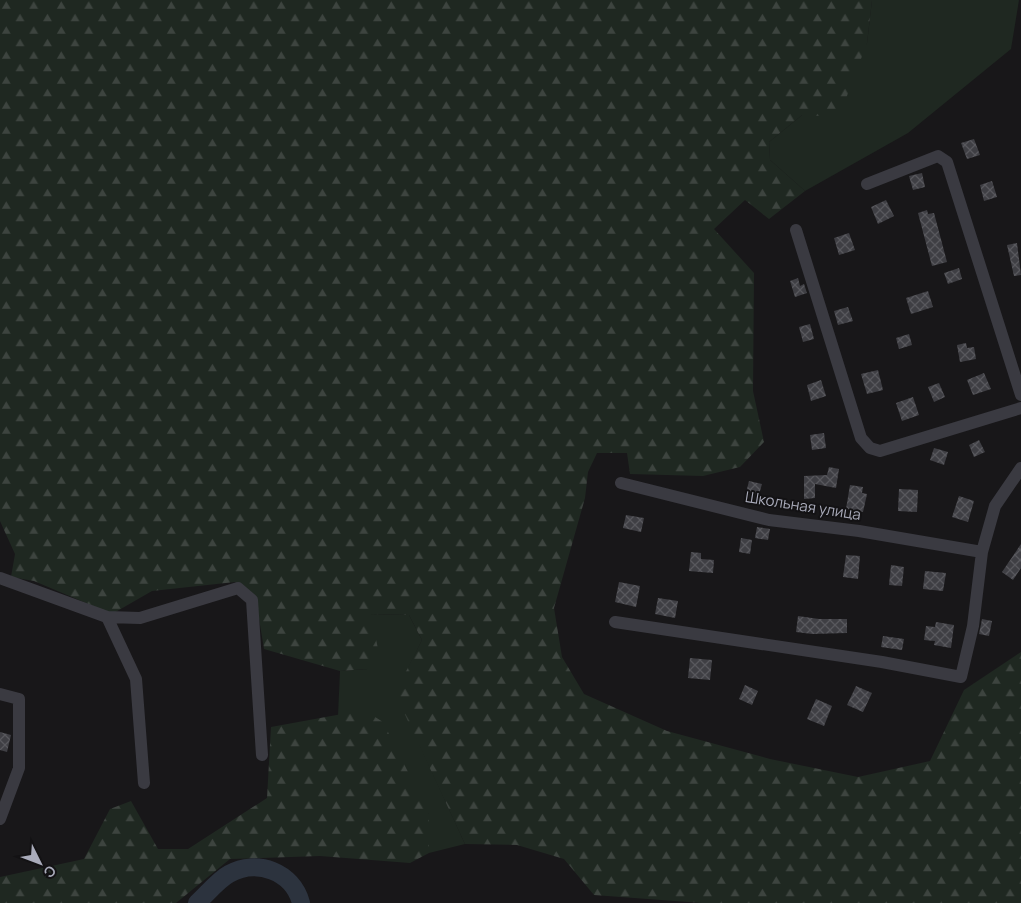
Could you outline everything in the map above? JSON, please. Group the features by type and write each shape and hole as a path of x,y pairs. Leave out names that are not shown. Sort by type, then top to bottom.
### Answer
{"street":[{"path":"867,184 938,156 947,162 1021,395"},
{"path":"796,230 862,438 870,448 880,451 1021,408"},
{"path":"615,622 882,662 962,677 973,626 982,552 996,506 1021,468"},
{"name":"Школьная улица","path":"621,483 769,520 859,531 982,552"},
{"path":"0,578 107,617 140,618 238,588 252,600 262,755"},
{"path":"107,617 136,679 144,783"},
{"path":"0,694 19,699 19,768 0,819"}],"green space":[{"path":"0,0 872,0 867,43 839,117 802,115 769,142 770,160 805,191 769,219 745,200 714,229 754,273 753,391 764,442 740,467 703,476 630,474 627,453 597,453 588,472 585,498 554,608 562,657 584,694 667,731 770,759 858,777 930,761 964,690 1021,652 1021,903 702,903 594,895 564,859 517,845 465,844 395,693 422,640 409,615 371,614 380,659 367,669 340,671 264,649 256,600 235,582 152,591 112,614 34,581 11,577 15,554 0,521"},
{"path":"872,0 1019,0 1011,49 908,133 805,191 770,160 769,142 802,115 867,43"},
{"path":"370,614 409,615 422,640 396,693 465,844 429,853 429,814 338,715 340,671 367,669"},
{"path":"364,710 383,722 429,814 429,853 410,863 320,856 230,859 176,903 0,903 0,877 84,859 110,809 131,801 158,849 188,849 267,798 271,727"}],"building":[{"path":"974,139 980,155 967,159 961,143"},
{"path":"922,173 925,187 913,190 909,176"},
{"path":"992,181 997,197 984,201 980,185"},
{"path":"886,200 894,216 878,224 871,207"},
{"path":"927,210 928,214 934,213 947,262 932,266 918,213"},
{"path":"849,233 855,250 839,255 834,238"},
{"path":"1017,243 1021,275 1014,276 1007,245"},
{"path":"959,268 962,279 948,284 944,273"},
{"path":"798,278 800,286 804,284 807,293 795,297 790,281"},
{"path":"928,291 933,307 911,314 906,298"},
{"path":"848,307 853,321 838,325 834,311"},
{"path":"810,324 814,339 803,342 799,327"},
{"path":"909,334 912,345 899,349 896,338"},
{"path":"966,343 967,348 974,347 976,359 960,362 957,345"},
{"path":"878,370 883,390 867,394 861,374"},
{"path":"984,373 991,389 973,395 967,380"},
{"path":"821,380 826,396 811,401 807,385"},
{"path":"939,383 945,397 934,402 928,387"},
{"path":"913,397 919,415 902,421 896,403"},
{"path":"824,433 826,448 812,450 810,435"},
{"path":"979,440 985,452 974,457 969,445"},
{"path":"934,448 948,452 944,465 930,460"},
{"path":"829,467 839,469 836,488 815,484 815,498 804,499 804,476 827,475"},
{"path":"749,481 762,484 757,501 745,497"},
{"path":"850,485 863,487 862,493 867,494 863,512 846,509"},
{"path":"899,489 918,490 917,512 898,511"},
{"path":"959,496 974,501 968,522 952,517"},
{"path":"626,515 644,518 641,532 623,528"},
{"path":"757,527 770,529 768,540 755,538"},
{"path":"741,538 752,540 750,554 739,552"},
{"path":"1021,544 1021,568 1013,580 1002,572"},
{"path":"691,552 701,553 701,559 714,560 713,573 689,571"},
{"path":"846,555 860,556 858,579 843,577"},
{"path":"891,565 904,567 902,586 889,585"},
{"path":"925,571 946,573 943,591 923,589"},
{"path":"619,582 640,586 636,607 615,602"},
{"path":"658,598 678,601 675,618 655,614"},
{"path":"798,616 819,619 847,619 847,633 812,634 796,632"},
{"path":"982,619 992,621 989,636 979,634"},
{"path":"936,622 954,625 951,648 934,645 935,641 924,640 926,626 935,627"},
{"path":"883,636 904,639 902,650 881,647"},
{"path":"690,658 712,660 710,680 688,678"},
{"path":"745,685 758,691 752,705 739,699"},
{"path":"856,686 872,693 863,712 847,705"},
{"path":"816,699 832,706 824,726 807,719"},
{"path":"0,732 11,735 7,752 0,750"}],"waterway":[{"path":"197,903 229,874 251,867 262,868 282,876 297,892 301,903"}]}
